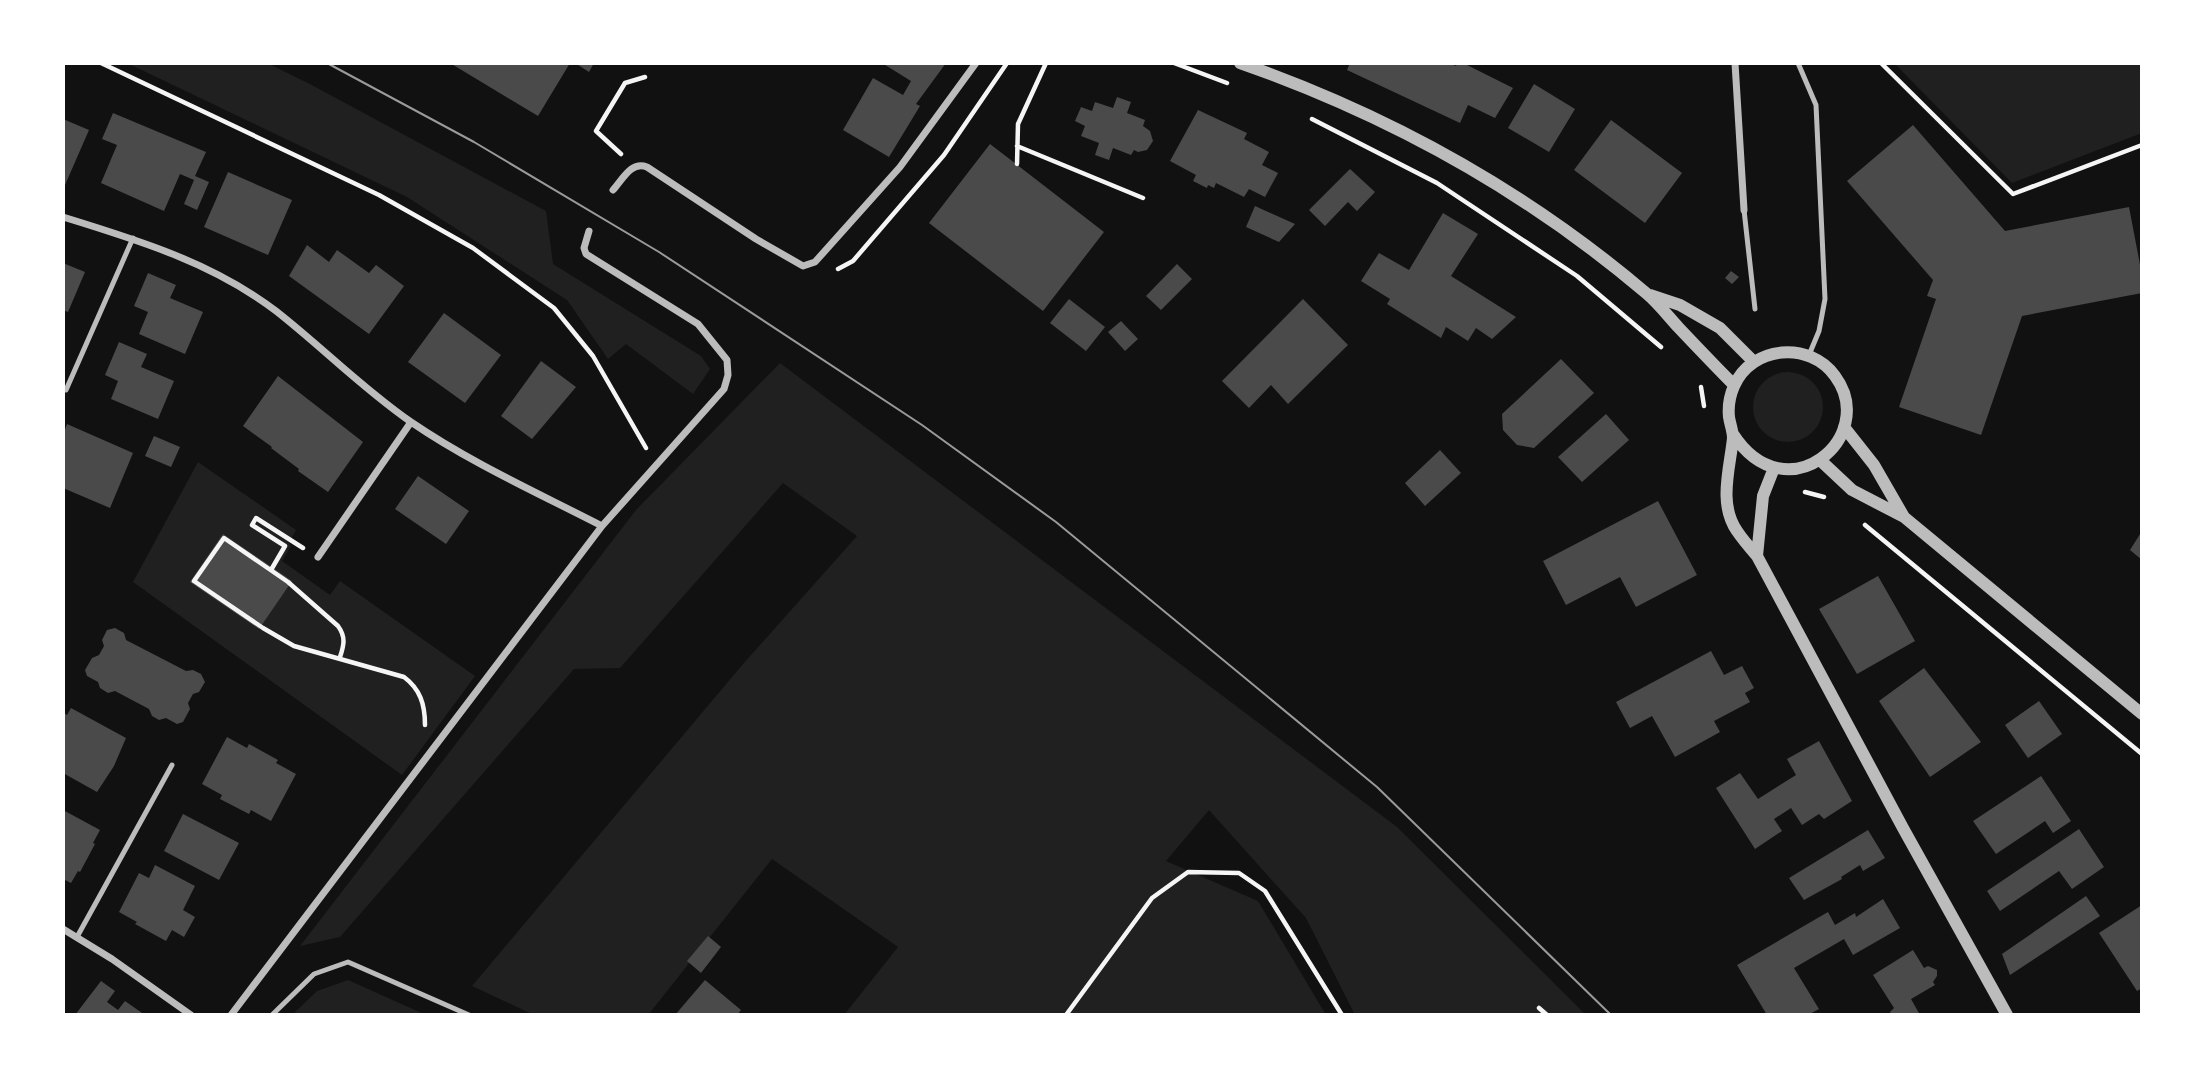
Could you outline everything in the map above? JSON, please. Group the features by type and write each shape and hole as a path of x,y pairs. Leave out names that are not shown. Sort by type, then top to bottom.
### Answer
{"street":[{"path":"613,190 634,166 640,164 803,266 815,262 900,167 976,63"},
{"path":"1240,63 1331,98 1443,152 1545,215 1647,294 1734,385"},
{"path":"1735,63 1744,210"},
{"path":"63,217 133,238 226,279 275,310 372,393 411,422 467,458 602,526"},
{"path":"231,1015 602,526 724,389 728,375 727,360 714,341 698,324 586,254 584,248 589,230"},
{"path":"1647,294 1680,305 1720,328 1754,362"},
{"path":"1733,434 1743,450 1757,462 1790,470 1806,467 1820,460 1839,440 1847,410 1844,393 1836,377 1824,364 1809,355 1781,352 1767,355 1743,372 1734,385 1729,410 1733,434 1727,478 1728,507 1735,529 1757,556 2007,1015"},
{"path":"318,557 411,422"},
{"path":"1844,427 1874,465 1905,517"},
{"path":"1820,460 1852,490 1905,517 2142,714"},
{"path":"1757,556 1763,496 1774,468"},
{"path":"63,929 112,958 191,1015"}],"lane":[{"path":"1798,63 1816,105 1825,299 1819,331 1809,355"},
{"path":"1744,210 1755,309"},
{"path":"66,390 133,238"},
{"path":"77,937 172,765"},
{"path":"272,1015 314,974 348,962 469,1015"}],"path":[{"path":"101,63 379,195 472,248 554,308 593,356 657,465"},
{"path":"1017,164 1018,124 1046,63"},
{"path":"1174,63 1233,85"},
{"path":"1881,63 2014,194 2142,145"},
{"path":"634,166 596,131 625,83 645,77"},
{"path":"1305,116 1437,183 1577,276 1662,348"},
{"path":"1017,146 1143,198"},
{"path":"1698,382 1702,390 1704,411"},
{"path":"1802,491 1835,500"},
{"path":"271,570 285,547 252,525 256,518 291,540"},
{"path":"1860,520 2142,754"},
{"path":"340,657 344,634 338,626 288,582 224,538 194,581 294,646 397,673 417,689 423,701 425,724"},
{"path":"1066,1015 1153,898 1188,872 1201,872 1239,873 1265,891 1342,1015"},
{"path":"1539,1008 1547,1015"}],"shaded area":[{"path":"127,63 267,63 308,83 546,211 553,264 701,356 710,369 693,394 626,344 608,359 567,300 407,197"},
{"path":"1894,63 2142,63 2142,133 2012,183"},
{"path":"780,363 1397,827 1586,1015 1355,1015 1306,918 1209,810 1166,861 1258,901 1326,1015 844,1015 898,947 772,859 648,1015 534,1015 472,986 743,664 857,536 783,483 620,668 574,669 340,937 300,946 636,510"},
{"path":"1788,372 1813,382 1823,407 1813,432 1788,442 1763,432 1753,407 1763,382"},
{"path":"198,462 296,530 282,561 330,595 340,581 475,676 402,775 133,582"},
{"path":"348,980 426,1015 292,1015 317,991"}],"building":[{"path":"450,63 570,63 538,116"},
{"path":"575,63 594,63 589,72"},
{"path":"882,63 946,63 916,104 920,106 889,157 843,130 873,78 903,95 911,81"},
{"path":"1350,63 1449,63 1456,66 1457,63 1463,63 1513,88 1495,118 1468,105 1460,123 1347,70"},
{"path":"1534,84 1575,109 1549,152 1508,128"},
{"path":"1117,97 1131,102 1127,113 1145,120 1143,126 1150,131 1153,141 1147,150 1134,150 1131,155 1113,148 1109,160 1095,155 1099,143 1081,136 1085,126 1075,121 1081,107 1092,111 1095,102 1113,108"},
{"path":"1198,110 1247,133 1244,139 1269,152 1262,165 1278,173 1265,197 1249,189 1244,197 1216,183 1214,188 1208,185 1207,188 1193,181 1196,175 1170,161"},
{"path":"113,113 206,152 195,176 209,182 197,210 184,204 194,180 180,174 164,211 101,183 117,145 102,139"},
{"path":"63,119 89,130 65,185 63,184"},
{"path":"1611,120 1682,173 1645,223 1574,170"},
{"path":"1913,125 2005,231 2129,207 2142,275 2142,293 2022,316 1981,435 1899,407 1936,299 1927,296 1933,280 1847,181"},
{"path":"990,144 1104,232 1043,311 929,223"},
{"path":"1350,169 1375,192 1357,211 1348,202 1325,226 1309,210"},
{"path":"228,172 292,200 268,255 204,227"},
{"path":"1255,206 1295,224 1279,242 1246,227"},
{"path":"1443,213 1478,234 1451,276 1516,317 1492,339 1476,328 1468,341 1446,327 1441,338 1387,304 1390,299 1361,281 1379,253 1409,270"},
{"path":"307,245 329,262 337,250 369,273 376,265 404,286 369,334 289,276"},
{"path":"63,263 85,272 68,312 63,310"},
{"path":"1177,264 1192,279 1161,310 1146,296"},
{"path":"1731,271 1739,277 1732,284 1725,278"},
{"path":"148,273 176,285 170,298 203,312 185,354 139,334 148,312 134,306"},
{"path":"1069,299 1105,327 1086,351 1050,323"},
{"path":"1303,299 1348,345 1288,404 1271,385 1249,408 1222,381"},
{"path":"444,313 501,355 465,403 408,362"},
{"path":"1121,321 1138,339 1125,351 1108,332"},
{"path":"119,342 147,354 141,367 174,381 158,419 111,399 118,381 105,375"},
{"path":"1561,359 1594,393 1534,448 1517,445 1503,430 1502,414"},
{"path":"541,361 576,387 532,439 501,416"},
{"path":"278,376 363,442 328,492 243,426"},
{"path":"1606,414 1629,440 1582,482 1558,457"},
{"path":"67,424 133,453 110,508 63,488 63,435"},
{"path":"154,436 180,447 171,467 145,456"},
{"path":"1440,450 1461,473 1425,506 1405,483"},
{"path":"418,476 469,511 446,544 395,509"},
{"path":"1658,501 1697,575 1636,607 1620,577 1566,605 1543,561"},
{"path":"2142,531 2142,560 2130,550"},
{"path":"223,534 292,581 259,629 190,582"},
{"path":"1878,576 1915,641 1857,674 1819,609"},
{"path":"115,628 124,633 126,640 186,671 193,670 201,674 205,682 188,703 190,709 183,722 177,724 166,718 159,720 152,716 149,709 115,691 108,693 100,688 98,682 87,676 85,670 104,646 102,640 107,630"},
{"path":"1711,651 1724,675 1742,666 1754,688 1745,693 1750,702 1714,721 1720,732 1675,757 1652,716 1630,728 1616,702"},
{"path":"1924,668 1981,742 1930,777 1879,701"},
{"path":"2039,701 2062,734 2028,758 2005,725"},
{"path":"71,708 126,738 114,766 97,792 63,773 63,715 67,715"},
{"path":"227,737 247,748 249,744 278,760 276,763 296,774 271,821 251,810 249,814 220,799 222,795 202,784"},
{"path":"1819,741 1852,801 1824,819 1819,814 1802,825 1791,808 1774,819 1782,831 1755,849 1716,788 1740,773 1758,799 1796,775 1787,759"},
{"path":"2041,776 2071,821 2053,833 2045,821 1996,854 1973,821"},
{"path":"63,810 100,830 80,872 78,871 71,883 63,879"},
{"path":"183,814 239,843 219,880 164,851"},
{"path":"2079,829 2104,867 2072,889 2059,871 2000,911 1987,891"},
{"path":"1868,830 1885,858 1863,871 1860,865 1841,877 1842,879 1804,900 1789,878"},
{"path":"155,865 195,886 183,910 195,917 184,937 172,930 166,941 119,912 139,873 149,878"},
{"path":"2086,896 2100,916 2010,975 2002,954"},
{"path":"1883,899 1900,928 1853,955 1844,939 1794,968 1819,1009 1808,1015 1767,1015 1737,965 1828,912 1835,925 1855,913 1856,917"},
{"path":"2142,905 2142,988 2137,991 2099,933"},
{"path":"708,936 721,947 701,973 687,961"},
{"path":"1913,950 1924,968 1928,966 1937,970 1933,982 1935,985 1911,999 1920,1015 1891,1015 1890,1012 1894,1008 1873,975"},
{"path":"705,980 741,1010 737,1015 675,1015"},
{"path":"101,981 115,991 107,1002 118,1010 125,1001 145,1015 75,1015"}],"tram line":[{"path":"327,63 474,142 659,252 922,425 1056,522 1377,787 1611,1015"}]}
